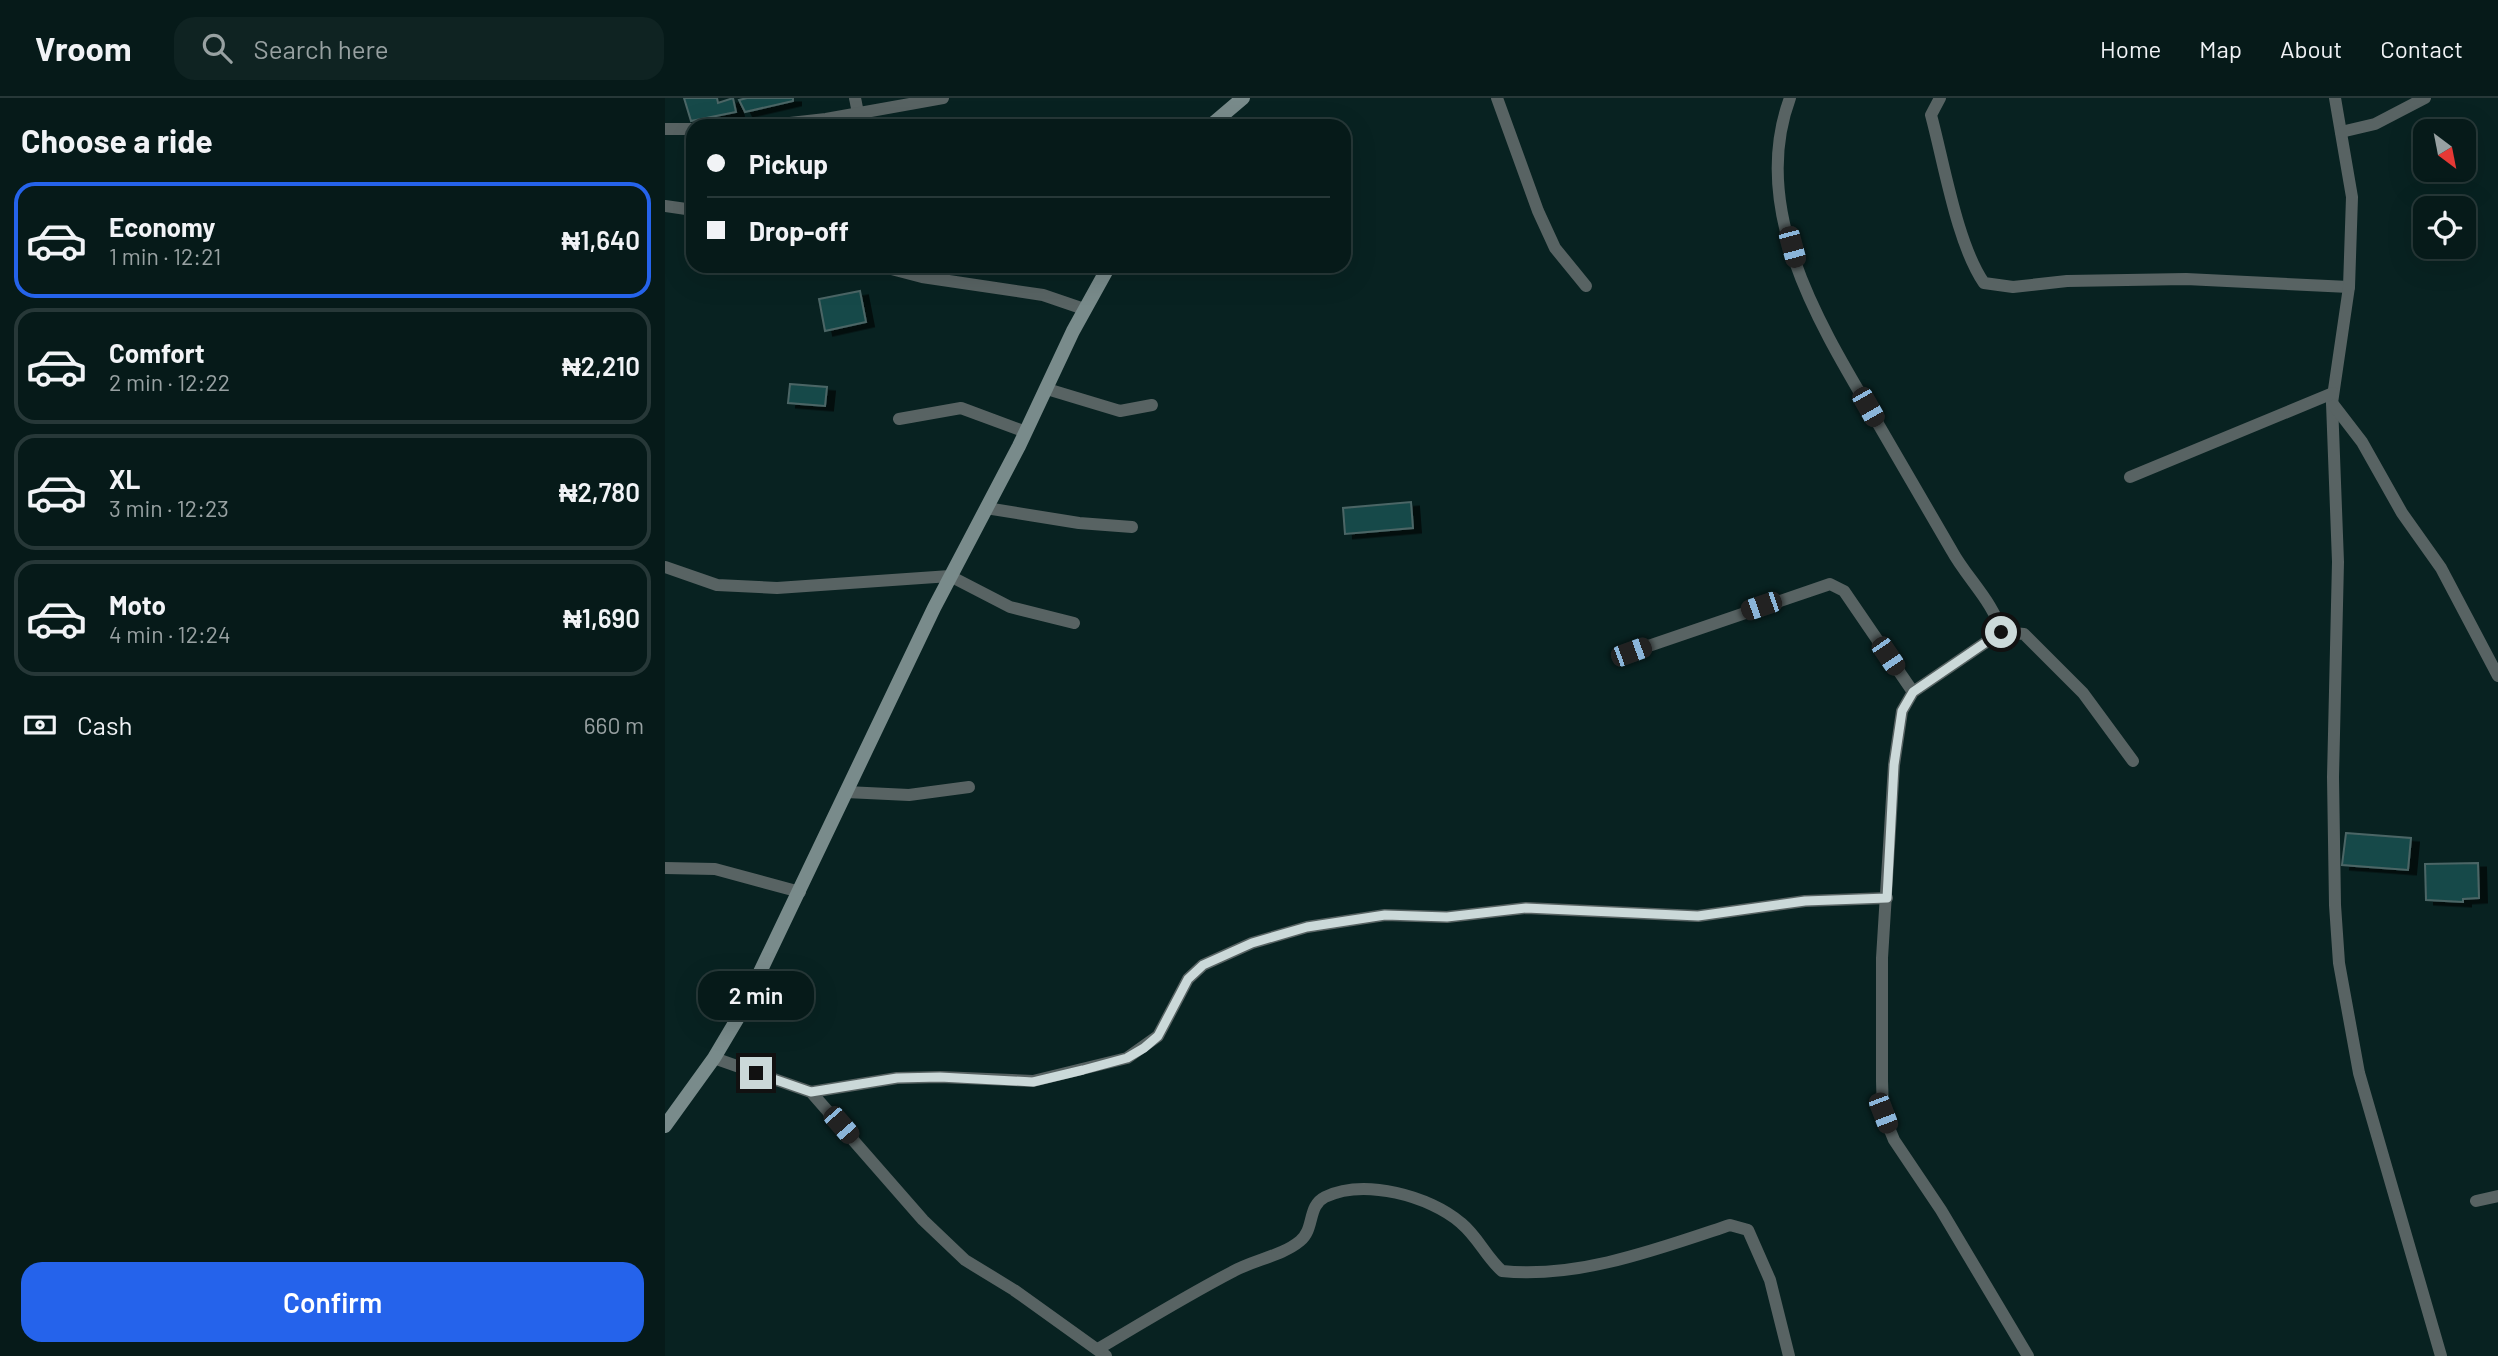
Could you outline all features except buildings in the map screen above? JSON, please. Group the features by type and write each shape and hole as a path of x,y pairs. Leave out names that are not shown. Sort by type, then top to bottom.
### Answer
{"main road":[{"path":"1218,119 1243,98"},
{"path":"665,1126 714,1058 739,1016 950,576 1026,432 1084,309 1105,273"}],"street":[{"path":"855,98 858,113"},
{"path":"814,119 943,98"},
{"path":"1497,98 1538,211 1555,248 1585,286"},
{"path":"1790,98 1779,142 1776,170 1797,268 1818,318 1841,361 1965,575 1998,619 2001,632"},
{"path":"1940,98 1931,115 1974,269 1984,283 2013,287 2067,281 2186,279 2349,287"},
{"path":"2335,98 2353,197 2349,287 2333,398 2338,562 2333,777 2335,905 2339,962 2359,1073 2441,1356"},
{"path":"2341,132 2375,124 2425,98"},
{"path":"665,129 686,129"},
{"path":"665,206 686,209"},
{"path":"909,273 1043,295 1084,309"},
{"path":"1047,389 1120,411 1152,405"},
{"path":"2130,477 2333,398"},
{"path":"2333,398 2362,442 2402,513 2441,568 2498,676"},
{"path":"899,419 961,408 1026,432"},
{"path":"986,508 1079,523 1132,527"},
{"path":"665,567 717,585 777,588 950,576 1010,607 1074,623"},
{"path":"1631,652 1830,584 1844,591 1913,692"},
{"path":"2028,1356 1941,1210 1894,1140 1883,1113 1882,958 1894,765 1902,711 1913,692 2001,632 2024,634 2083,693 2133,761"},
{"path":"846,792 909,795 969,787"},
{"path":"665,868 715,869 800,892"},
{"path":"714,1058 811,1092 897,1078 940,1077 1033,1082 1127,1058 1158,1036 1188,979 1203,965 1252,943 1307,927 1385,915 1447,917 1526,908 1698,916 1805,901 1887,898"},
{"path":"811,1092 923,1220 965,1260 1102,1352 1234,1270 1301,1241 1311,1227 1312,1211 1324,1197 1352,1191 1393,1190 1432,1204 1460,1222 1502,1271 1536,1275 1605,1263 1730,1226 1748,1230 1770,1280 1789,1356"},
{"path":"2476,1200 2498,1196"}],"route":[{"path":"756,1073 811,1092 897,1078 940,1077 1033,1082 1083,1070 1127,1058 1158,1036 1172,1004 1188,979 1203,965 1252,943 1307,927 1385,915 1447,917 1526,908 1698,916 1805,901 1887,898 1894,765 1902,711 1913,692 2001,632"}]}
